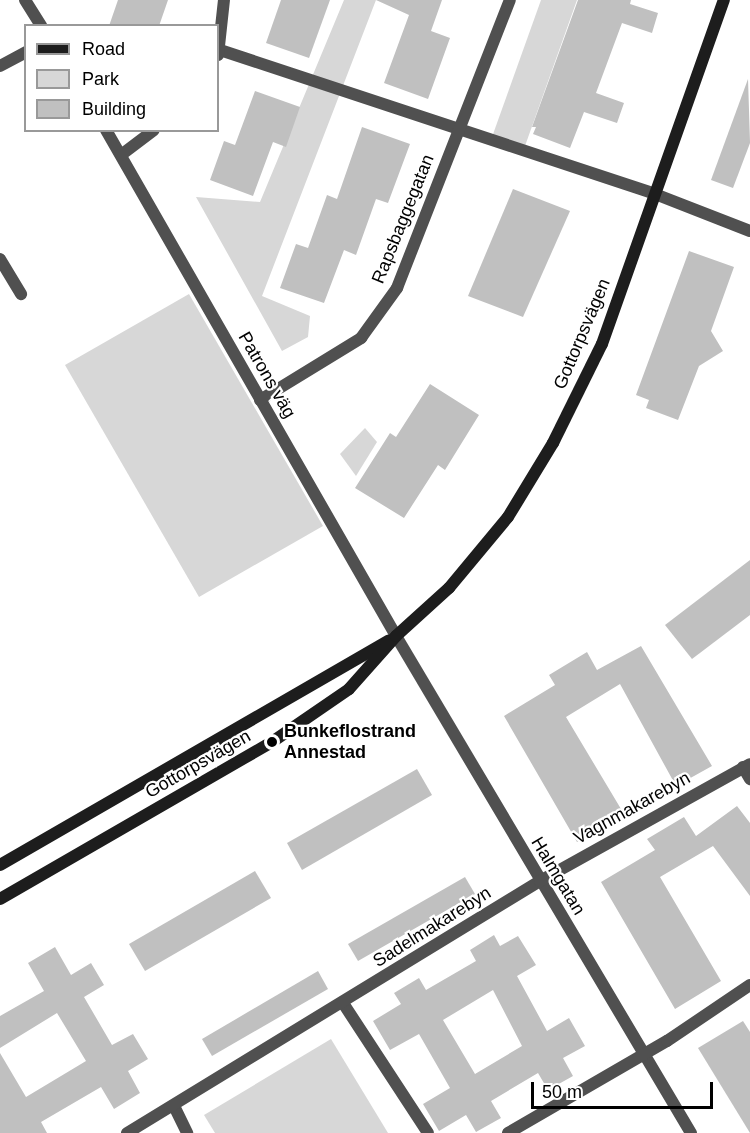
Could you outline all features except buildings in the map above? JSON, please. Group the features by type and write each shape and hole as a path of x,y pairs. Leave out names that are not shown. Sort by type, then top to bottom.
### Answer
{"street":[{"path":"25,0 39,24"},
{"path":"225,0 219,53 655,194 750,231"},
{"name":"Rapsbaggegatan","path":"260,399 361,338 397,288 510,0"},
{"name":"Gottorpsvägen","path":"0,899 272,742 349,689 396,636 449,588 508,517 553,443 602,344 724,0"},
{"path":"0,66 24,53"},
{"name":"Patrons väg","path":"107,132 396,636"},
{"path":"121,155 151,132"},
{"path":"0,259 21,294"},
{"name":"Gottorpsvägen","path":"0,865 396,636"},
{"name":"Halmgatan","path":"396,636 691,1133"},
{"name":"Vagnmakarebyn","path":"540,881 746,765 750,778"},
{"name":"Sadelmakarebyn","path":"127,1133 175,1107 540,881"},
{"path":"508,1133 645,1053 750,985"},
{"path":"343,1003 428,1133"},
{"path":"175,1107 187,1133"}],"green space":[{"path":"344,0 376,0 262,296 310,316 308,337 282,351 196,197 260,202"},
{"path":"541,0 577,0 525,146 492,137"},
{"path":"189,294 323,526 199,597 65,365"},
{"path":"365,428 377,442 356,476 340,454"},
{"path":"331,1039 388,1133 215,1133 204,1115"}],"place":[{"name":"Bunkeflostrand Annestad","path":"272,742"}]}
